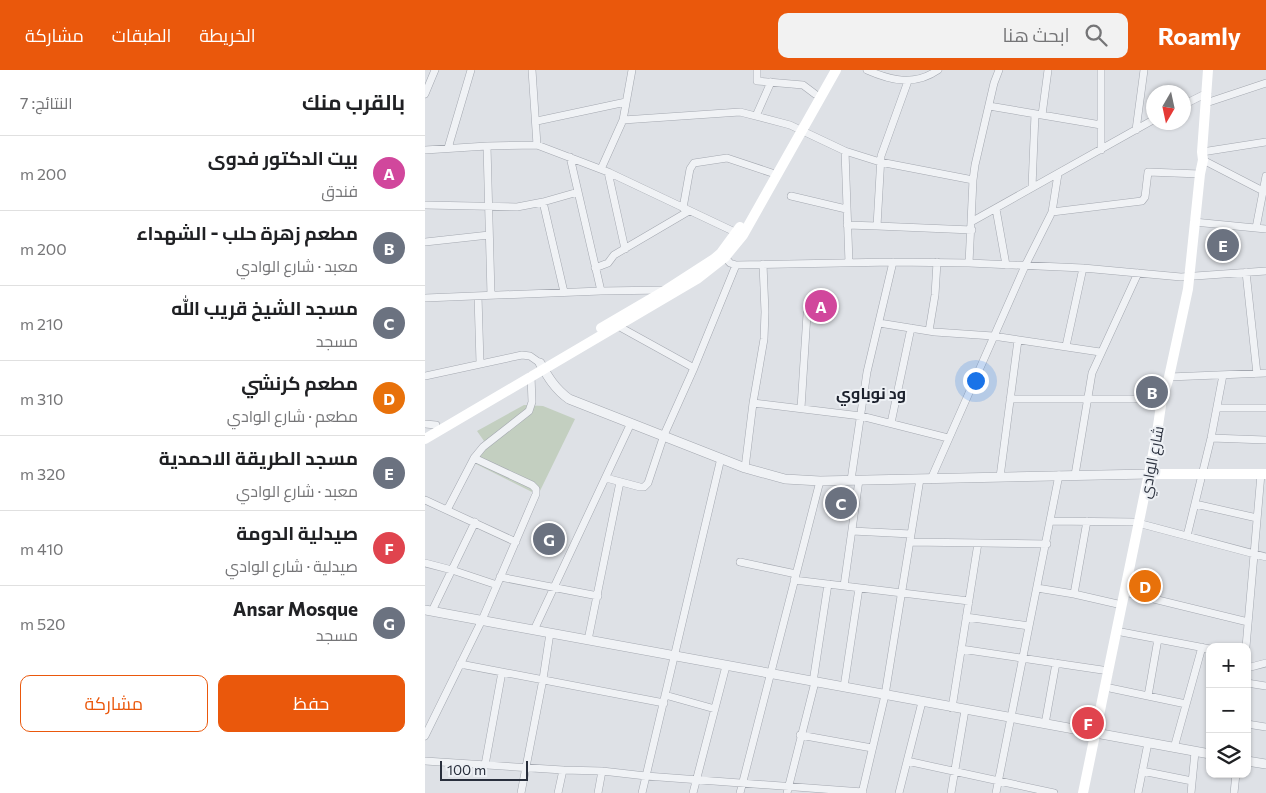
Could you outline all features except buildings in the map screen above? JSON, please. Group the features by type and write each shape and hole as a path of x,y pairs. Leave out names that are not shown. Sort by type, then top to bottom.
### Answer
{"main road":[{"path":"425,432 430,425 618,326 697,279 743,235 800,129 815,94 829,70"},
{"path":"425,439 531,376 542,366 723,255 836,70"},
{"name":"شارع الوادي","path":"1083,793 1139,524 1162,399 1169,376 1189,276 1202,156 1208,70"},
{"path":"1149,474 1263,474"}],"street":[{"path":"425,94 435,70"},
{"path":"448,148 471,70"},
{"path":"532,70 537,121 537,145"},
{"path":"625,249 604,171 623,120 633,70"},
{"path":"757,70 756,80 803,84 815,94"},
{"path":"867,70 883,76 908,81 919,80 938,70"},
{"path":"969,263 973,180 994,83 999,70"},
{"path":"1032,187 1039,114 1048,70"},
{"path":"1101,70 1101,150"},
{"path":"1136,130 1144,70"},
{"path":"877,226 882,152 908,81"},
{"path":"755,116 771,82"},
{"path":"1191,103 1266,83"},
{"path":"537,121 626,102"},
{"path":"989,106 1101,124"},
{"path":"623,120 737,111 783,122 845,151 881,162 973,180"},
{"path":"847,225 972,226 996,208 1146,124"},
{"path":"1202,156 1266,142"},
{"path":"425,150 537,145 604,171 737,233"},
{"path":"487,146 491,295"},
{"path":"845,151 849,263"},
{"path":"1202,156 1263,191"},
{"path":"570,157 601,290"},
{"path":"686,210 690,169 694,163 727,158 772,173"},
{"path":"1052,212 1142,202 1145,197 1147,172 1200,174"},
{"path":"931,479 947,438 993,336 1052,212 1058,174"},
{"path":"1257,228 1266,176"},
{"path":"425,205 517,206 543,202 578,192"},
{"path":"791,196 847,209"},
{"path":"543,202 564,292"},
{"path":"996,208 1006,265"},
{"path":"595,268 608,264 614,255 686,210"},
{"path":"1194,222 1266,229"},
{"path":"425,242 489,235"},
{"path":"723,255 730,263 736,265 937,262 1083,268 1189,276 1266,271"},
{"path":"843,586 852,531 855,480 866,379 893,262"},
{"path":"929,331 935,294 937,262"},
{"path":"745,468 753,403 764,339 763,264"},
{"path":"606,478 640,487 646,486 664,435 736,265"},
{"path":"1066,346 1083,268"},
{"path":"1246,272 1257,374"},
{"path":"1075,475 1089,398 1091,373 1138,273"},
{"path":"425,298 601,290 666,290"},
{"path":"479,296 480,363"},
{"path":"801,408 807,314"},
{"path":"879,323 929,331 993,336 1100,352"},
{"path":"618,326 694,368"},
{"path":"891,423 911,328"},
{"path":"1000,477 1018,340"},
{"path":"425,376 521,355 530,356 542,366 560,393 569,398 745,468 785,479 820,481 1149,474"},
{"path":"1169,376 1266,373"},
{"path":"1187,536 1211,438 1223,375"},
{"path":"447,510 473,458 483,447 529,411 533,398 531,376"},
{"path":"1011,399 1162,399"},
{"path":"753,403 861,416 947,438"},
{"path":"1217,408 1266,408"},
{"path":"534,630 631,422"},
{"path":"1211,438 1266,440"},
{"path":"425,736 481,620 536,494 536,489 532,485 473,458"},
{"path":"642,793 721,458"},
{"path":"1246,643 1257,518 1263,474"},
{"path":"996,793 1022,658 1047,544 1059,475"},
{"path":"425,761 602,771 646,776 743,782 788,789 862,792 885,695 920,479"},
{"path":"741,793 820,481"},
{"path":"588,640 620,482"},
{"path":"425,500 516,542"},
{"path":"1195,504 1257,518"},
{"path":"1051,521 1125,521 1266,557"},
{"path":"1074,594 1087,521"},
{"path":"475,522 452,570 428,610 951,708 1206,753"},
{"path":"852,531 911,534"},
{"path":"910,542 1047,544"},
{"path":"951,708 978,543"},
{"path":"740,562 828,584 969,601"},
{"path":"425,563 497,585"},
{"path":"500,577 598,596"},
{"path":"788,789 814,682 828,584"},
{"path":"844,688 859,588"},
{"path":"1037,588 1122,605"},
{"path":"1125,592 1248,622"},
{"path":"966,617 1029,626"},
{"path":"1116,631 1206,648"},
{"path":"521,793 550,633"},
{"path":"1148,696 1158,639"},
{"path":"1174,748 1201,647"},
{"path":"961,649 1109,671"},
{"path":"1045,724 1056,663"},
{"path":"1251,667 1266,663"},
{"path":"460,664 715,709"},
{"path":"693,793 726,666"},
{"path":"485,764 502,672"},
{"path":"1251,683 1266,686"},
{"path":"1105,687 1186,704"},
{"path":"899,793 922,702"},
{"path":"951,793 965,710"},
{"path":"425,717 434,718"},
{"path":"1251,725 1266,727"},
{"path":"800,735 872,748"},
{"path":"1138,793 1148,743"},
{"path":"1191,793 1195,752"},
{"path":"907,761 1054,793"},
{"path":"1251,762 1266,764"},
{"path":"558,793 563,770"},
{"path":"598,793 602,771"},
{"path":"1143,771 1192,781"},
{"path":"1234,793 1236,778"}],"green space":[{"path":"524,405 543,406 575,419 538,495 476,464 484,441 477,431"}],"place":[{"name":"مسجد الطريقة الاحمدية","path":"1223,245"},
{"name":"بيت الدكتور فدوى","path":"821,306"},
{"name":"مطعم زهرة حلب - الشهداء","path":"1152,392"},
{"name":"مسجد الشيخ قريب الله","path":"841,503"},
{"name":"Ansar Mosque","path":"549,539"},
{"name":"مطعم كرنشي","path":"1145,586"},
{"name":"صيدلية الدومة","path":"1088,723"}],"district":[{"name":"ود نوباوي","path":"871,392"}]}
